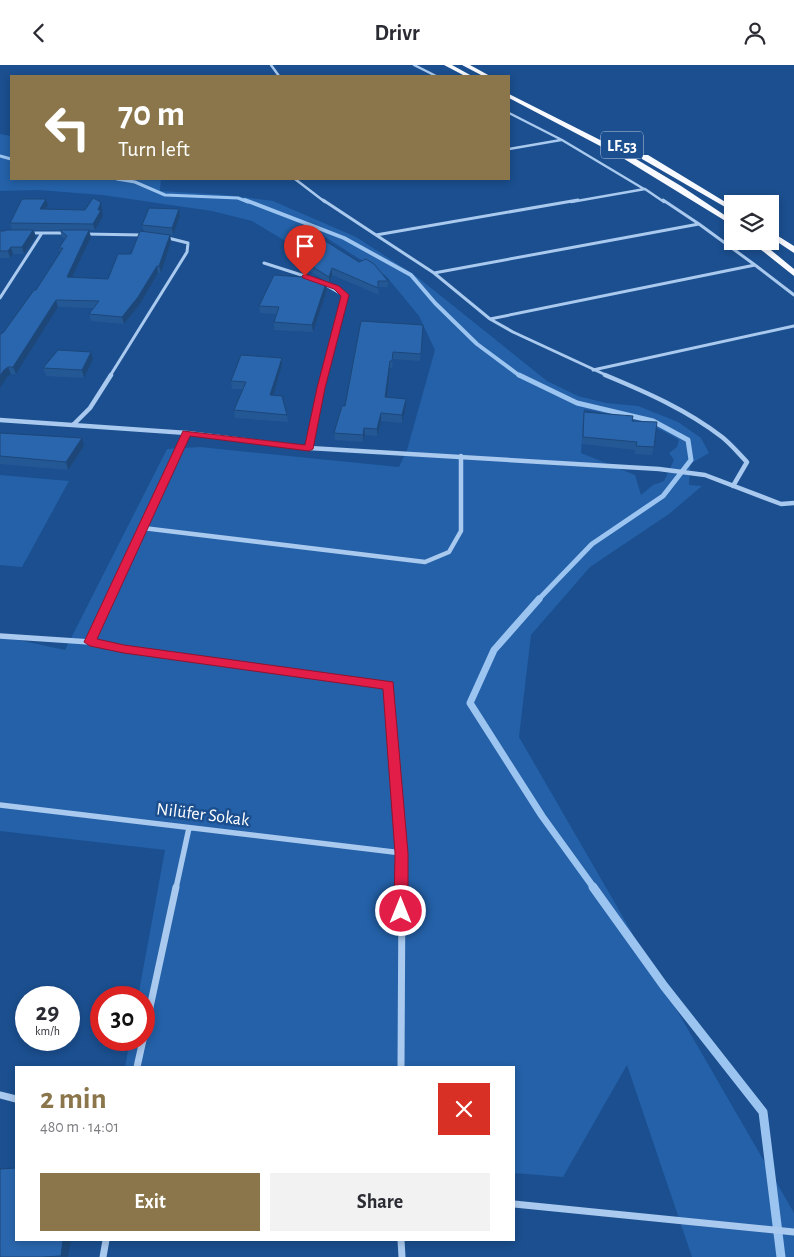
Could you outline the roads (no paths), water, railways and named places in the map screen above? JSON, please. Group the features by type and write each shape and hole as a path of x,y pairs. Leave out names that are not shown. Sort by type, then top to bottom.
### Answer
{"highway":[{"path":"447,65 468,75"},
{"path":"465,65 486,75"},
{"name":"LF.53","path":"510,88 634,151 724,204"},
{"name":"LF.53","path":"510,97 603,145 707,204 724,218"},
{"path":"779,239 794,249"},
{"path":"765,250 794,273"},
{"path":"770,250 794,267"}],"street":[{"path":"414,65 434,75"},
{"path":"510,114 562,140 645,189 699,224 794,295"},
{"path":"510,149 562,140"},
{"path":"296,180 322,200 434,273 490,319 593,370 649,393 690,415 724,438 747,462 733,486"},
{"path":"376,235 645,189"},
{"path":"434,273 699,224"},
{"path":"25,233 70,233"},
{"path":"0,298 42,233"},
{"path":"79,233 152,236"},
{"path":"73,425 90,408 187,252 188,243 178,239 161,237"},
{"path":"264,263 318,280 336,288 345,295 321,388 309,449"},
{"path":"490,319 755,265"},
{"path":"593,370 794,326"},
{"path":"0,420 187,433 309,449 461,456 659,469 705,475 781,504 794,503"},
{"path":"90,642 187,433"},
{"path":"143,528 425,562 449,552 461,531 461,456"},
{"path":"0,636 90,642 124,649 388,685 402,853 401,1066"},
{"name":"Nilüfer Sokak","path":"0,805 402,853"},
{"path":"155,986 189,828"},
{"path":"136,1066 140,1051"},
{"path":"0,1095 15,1099"},
{"path":"515,1204 794,1232"},
{"path":"103,1257 106,1241"},
{"path":"401,1241 402,1257"}],"waterway":[{"path":"0,156 10,159"},
{"path":"123,180 135,182 165,195 238,198 248,202"},
{"path":"245,200 344,238 411,275 435,303 477,344 520,376"},
{"path":"519,375 577,403 653,421 688,440 691,460 663,496 592,544 538,600"},
{"path":"539,599 494,650 470,703 542,816 594,888"},
{"path":"593,887 664,986 763,1112 781,1257"}]}
